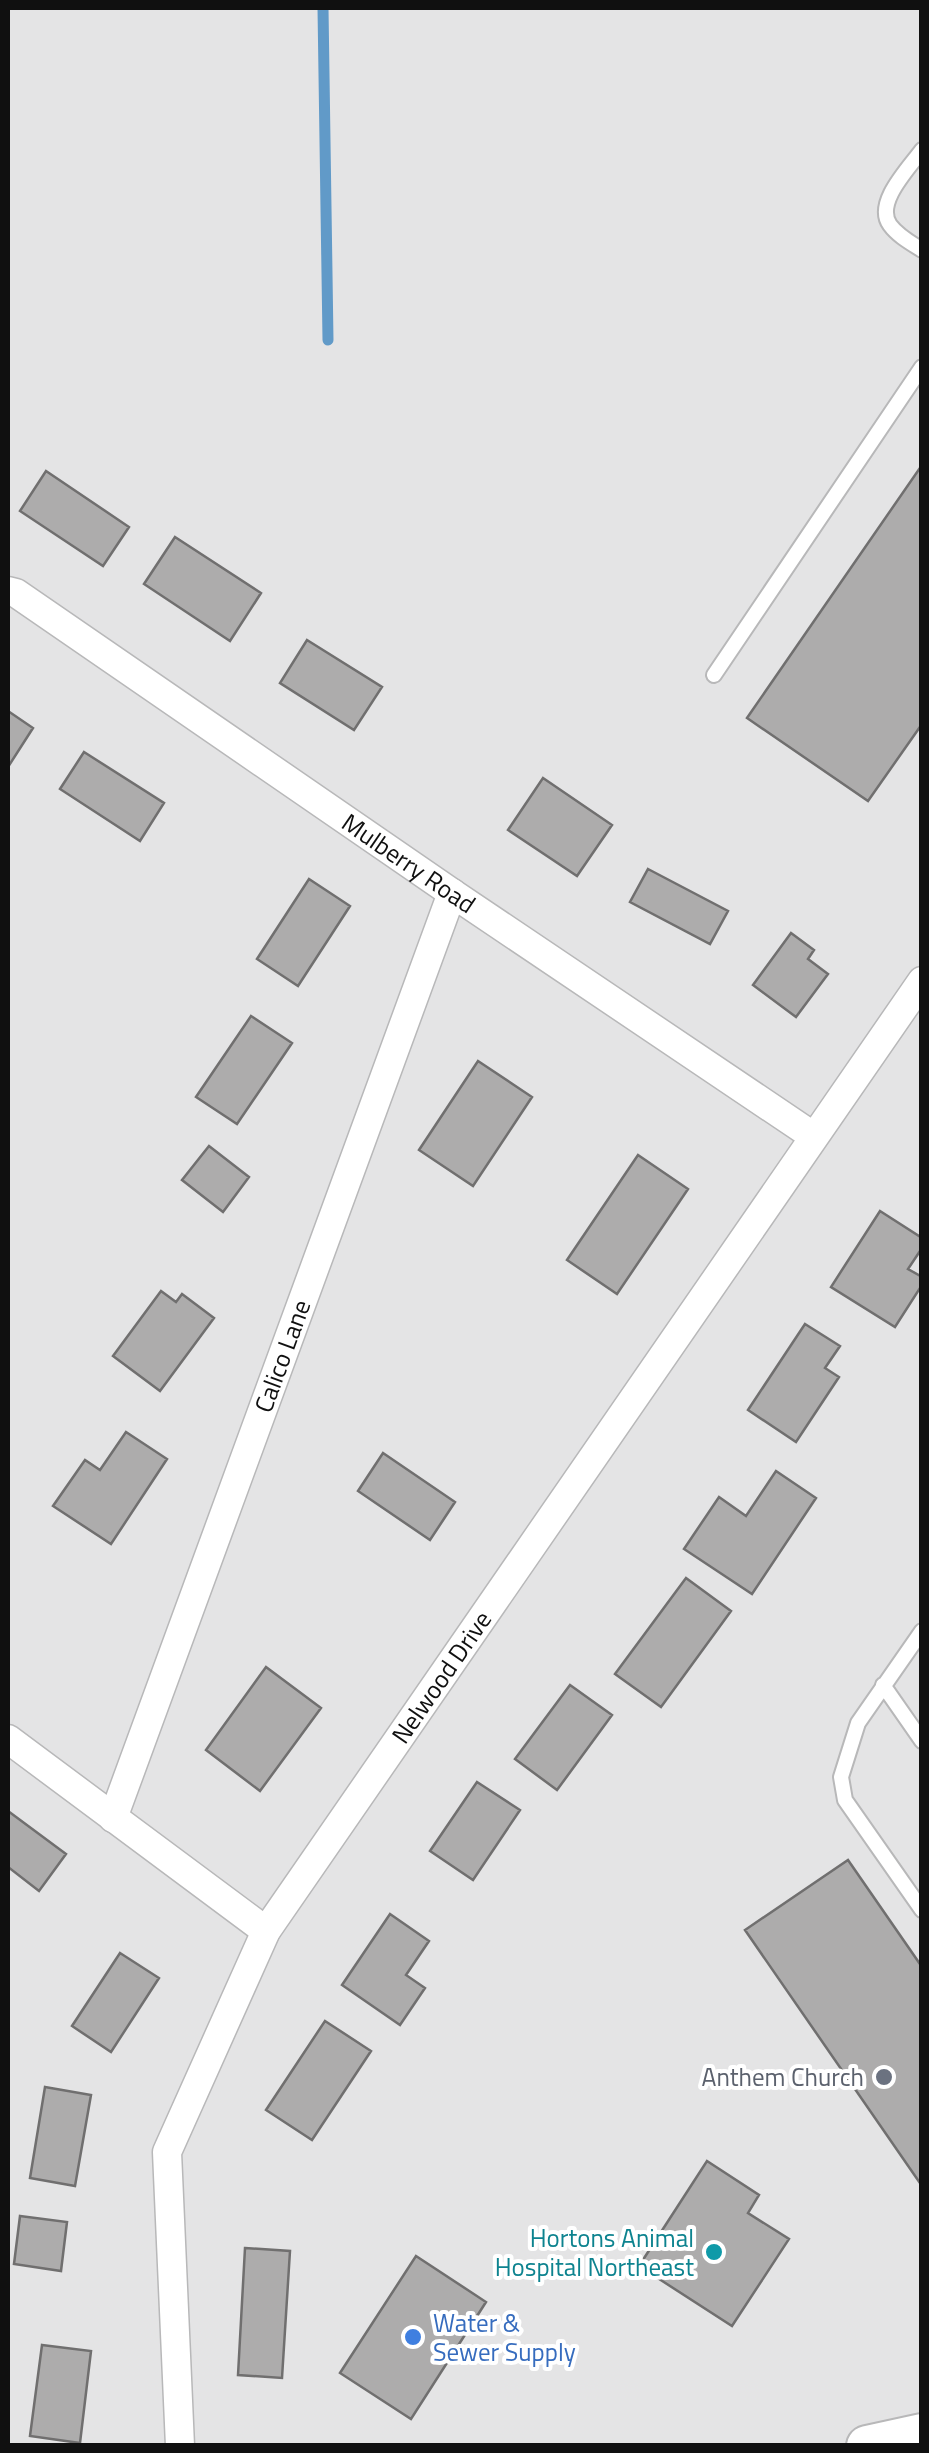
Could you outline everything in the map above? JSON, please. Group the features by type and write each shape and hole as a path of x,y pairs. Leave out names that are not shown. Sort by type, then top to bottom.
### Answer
{"main road":[{"path":"867,2446 922,2434"}],"street":[{"name":"Mulberry Road","path":"8,591 812,1136"},
{"name":"Calico Lane","path":"113,1818 452,893"},
{"name":"Nelwood Drive","path":"180,2446 168,2152 266,1931 922,981"},
{"path":"8,1739 266,1931"}],"lane":[{"path":"922,150 886,201 885,212 892,228 922,250"},
{"path":"714,674 922,367"},
{"path":"922,1631 858,1723 842,1777 845,1800 922,1910"},
{"path":"883,1686 922,1741"}],"building":[{"path":"922,465 922,724 868,801 747,718"},
{"path":"46,471 129,527 103,566 20,511"},
{"path":"175,537 261,593 230,641 144,584"},
{"path":"307,640 382,687 354,730 280,683"},
{"path":"8,711 33,728 8,767"},
{"path":"84,752 164,803 140,841 60,789"},
{"path":"543,778 612,825 577,876 508,830"},
{"path":"648,869 728,911 710,944 630,902"},
{"path":"309,879 350,906 298,986 257,959"},
{"path":"791,933 814,950 808,959 828,974 796,1017 753,985"},
{"path":"251,1016 292,1043 237,1124 196,1097"},
{"path":"478,1061 532,1097 473,1186 419,1150"},
{"path":"209,1146 249,1177 223,1212 182,1180"},
{"path":"638,1155 688,1189 617,1294 567,1260"},
{"path":"880,1211 922,1238 922,1248 908,1269 922,1277 922,1285 895,1327 831,1287"},
{"path":"161,1291 176,1302 182,1294 214,1318 160,1391 113,1356"},
{"path":"805,1324 840,1346 825,1368 839,1377 796,1442 748,1410"},
{"path":"126,1432 167,1459 111,1544 53,1506 85,1460 100,1470"},
{"path":"383,1453 455,1502 430,1540 358,1491"},
{"path":"776,1471 816,1498 752,1594 684,1549 719,1497 746,1516"},
{"path":"686,1578 731,1611 661,1707 615,1674"},
{"path":"266,1667 321,1708 260,1791 206,1750"},
{"path":"570,1685 612,1715 557,1790 515,1759"},
{"path":"477,1782 520,1810 473,1880 430,1851"},
{"path":"8,1811 66,1854 39,1891 8,1867"},
{"name":"Anthem Church","path":"848,1860 922,1967 922,2186 745,1930"},
{"path":"390,1914 429,1941 406,1975 425,1988 400,2025 342,1985"},
{"path":"120,1953 159,1978 111,2052 72,2026"},
{"path":"325,2021 371,2051 312,2140 266,2110"},
{"path":"45,2087 91,2095 75,2186 30,2178"},
{"name":"Hortons Animal Hospital Northeast","path":"707,2161 759,2195 748,2213 789,2239 732,2326 639,2266"},
{"path":"20,2216 67,2222 61,2271 14,2264"},
{"path":"245,2248 290,2251 282,2378 238,2375"},
{"name":"Water & Sewer Supply","path":"416,2256 486,2302 411,2419 340,2373"},
{"path":"42,2345 91,2351 80,2443 30,2436"}],"waterway":[{"path":"323,8 328,340"}],"place":[{"name":"Anthem Church","path":"884,2077"},
{"name":"Hortons Animal Hospital Northeast","path":"714,2252"},
{"name":"Water & Sewer Supply","path":"413,2337"}]}
